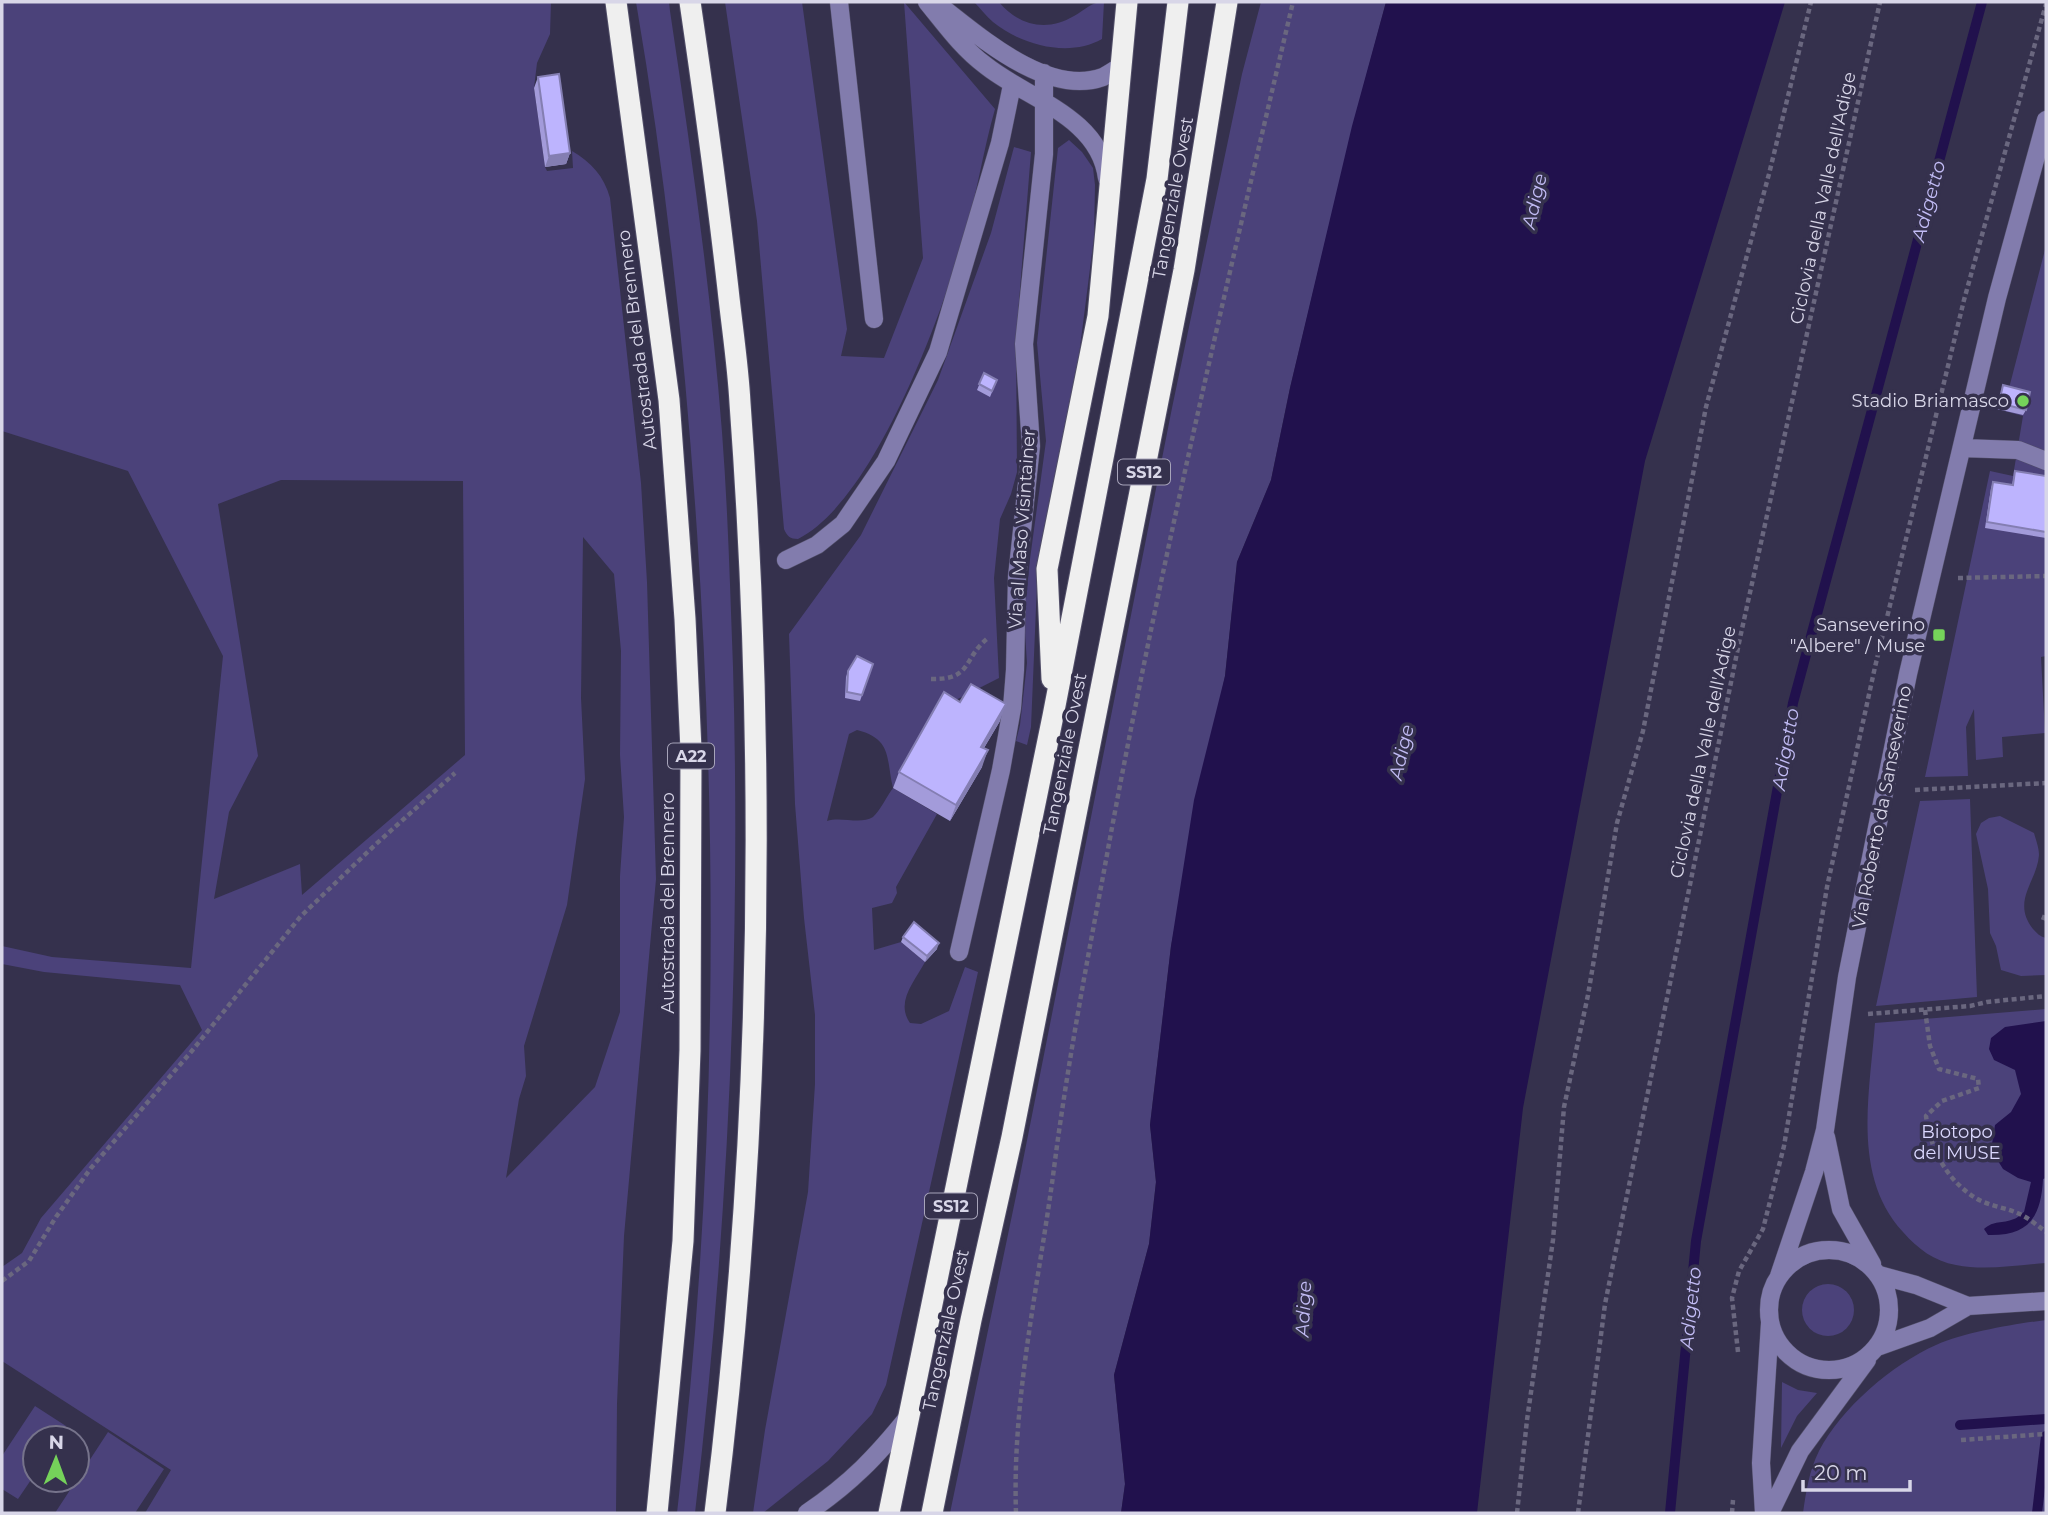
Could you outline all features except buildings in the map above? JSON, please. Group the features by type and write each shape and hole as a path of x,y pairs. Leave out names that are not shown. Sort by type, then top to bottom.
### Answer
{"highway":[{"name":"Autostrada del Brennero","path":"617,2 669,400 685,619 691,750 691,1050 683,1241 657,1513"},
{"path":"690,2 707,115 740,399 751,582 758,803 753,1073 730,1391 715,1513"},
{"path":"1053,716 1047,569 1098,316 1127,2"},
{"name":"Tangenziale Ovest","path":"889,1513 1053,716 1157,178 1178,2"},
{"name":"Tangenziale Ovest","path":"932,1513 1015,1123 1182,283 1227,2"},
{"path":"1225,24 1234,2"}],"street":[{"path":"839,2 874,319"},
{"path":"927,2 965,49 1012,85 1071,119 1093,141 1105,160 1109,190"},
{"path":"935,2 1006,56 1044,73 1074,80 1089,79 1103,77 1121,66"},
{"name":"Via al Maso Visintainer","path":"959,952 1001,770 1012,708 1015,670 1014,614 1031,446 1024,344 1044,155 1044,73"},
{"path":"786,560 817,545 843,524 892,449 938,352 1000,143 1012,85"},
{"name":"Via Roberto da Sanseverino","path":"1779,1276 1814,1172 1825,1130 1847,977 1930,579 1997,298 2046,120"},
{"path":"1962,448 2018,450 2046,461"},
{"name":"Via Roberto da Sanseverino","path":"1825,1130 1841,1209 1877,1272"},
{"path":"1764,1513 1761,1463 1770,1297 1786,1267 1805,1254 1826,1249 1847,1252 1867,1262 1877,1272 1886,1290 1890,1312 1884,1335 1800,1451 1770,1513"},
{"path":"1877,1272 1968,1306 2046,1301"},
{"path":"1770,1320 1784,1350 1801,1363 1832,1370 1853,1365 1874,1350 1930,1328 1968,1306"},
{"path":"807,1513 847,1486 881,1451 909,1416"}],"path":[{"path":"1016,1513 1014,1474 1018,1419 1062,1109 1134,707 1196,414 1293,2"},
{"path":"1517,1513 1552,1240 1564,1107 1588,995 1617,823 1643,731 1706,407 1759,212 1811,2"},
{"name":"Ciclovia della Valle dell'Adige","path":"1578,1513 1605,1304 1740,638 1880,2"},
{"path":"1930,579 2046,576"},
{"path":"931,679 945,679 961,673 977,649 995,635"},
{"path":"2,1281 29,1261 91,1168 191,1052 301,916 454,773"},
{"path":"1915,790 2046,783"},
{"path":"2043,920 2046,912"},
{"path":"1867,1013 1924,1010 2046,996"},
{"path":"1924,1010 1930,1046 1939,1069 1978,1079 1979,1088 1942,1101 1926,1116 1929,1138 1936,1153 1961,1186 1975,1198 2018,1213 2046,1232"},
{"path":"1961,1440 2046,1434"}],"green space":[{"path":"2,2 551,2 550,34 537,63 534,88 545,167 547,171 573,168 572,151 596,170 610,198 641,483 647,582 656,879 624,1236 617,1404 616,1513 145,1513 171,1470 2,1361 2,1267 22,1253 41,1218 202,1030 180,985 44,972 2,964 2,946 52,957 191,968 223,656 128,471 2,431","holes":["281,480 463,481 465,755 302,895 300,864 214,899 229,812 258,756 218,504","583,537 614,574 621,651 620,755 624,817 620,876 620,1012 595,1087 506,1178 519,1099 526,1076 524,1046 567,905 585,779 581,698"]},
{"path":"636,2 669,2 712,326 724,461 730,578 735,773 733,985 724,1196 695,1513 677,1513 700,1268 706,1146 711,900 709,777 697,532 680,332 665,200"},
{"path":"725,2 802,2 847,329 841,356 884,358 923,258 904,2 995,109 954,270 940,311 901,403 878,447 853,486 826,518 798,539 789,537 784,529 757,221"},
{"path":"974,2 999,2 1015,17 1044,25 1064,21 1092,5 1104,2 1102,39 1075,48 1031,42 1004,30 990,20"},
{"path":"1261,2 1386,2 1290,388 1271,480 1237,562 1225,676 1171,946 1150,1125 1156,1182 1149,1244 1114,1375 1125,1484 1121,1513 950,1513 1016,1196 1172,408 1242,74"},
{"path":"1069,140 1093,168 1094,237 1078,363 1038,560 1031,727 1027,745 1016,741 1027,663 1024,619 1030,559 1046,441 1037,343 1058,148"},
{"path":"1014,147 1031,152 1016,339 1017,472 1000,519 994,578 999,678 938,709 893,788 937,814 896,887 897,893 892,903 872,908 874,950 901,942 925,962 906,999 906,1015 910,1023 921,1024 949,1011 965,967 978,972 886,1385 872,1414 828,1461 763,1513 753,1513 765,1430 808,1192 815,1084 815,1015 795,804 789,634 861,535 938,380 991,233","holes":["857,730 869,734 882,745 886,752 893,788 873,817 827,821 849,734"]},
{"path":"2046,246 2046,656 2041,657 2045,733 2002,737 2003,757 1976,760 1974,709 1966,727 1968,776 1925,777 1990,471 2013,476 2023,416 1997,409 2001,391 2008,392"},
{"path":"1970,799 1977,997 1876,1006 1920,801"},
{"path":"2000,816 2034,833 2039,855 2024,909 2033,929 2046,938 2046,975 2021,976 2001,970 1990,933 1988,889 1976,834 1981,823"},
{"name":"Biotopo del MUSE","path":"2046,1009 2046,1263 1978,1268 1941,1261 1921,1249 1903,1232 1887,1210 1876,1185 1868,1132 1875,1023"},
{"path":"1828,1284 1838,1286 1846,1292 1852,1300 1852,1320 1846,1328 1838,1334 1828,1336 1818,1334 1810,1328 1804,1320 1802,1310 1804,1300 1810,1292 1818,1286"},
{"path":"2046,1320 2046,1513 1803,1513 1807,1489 1819,1451 1854,1404 1886,1376 1920,1353 1948,1340 1990,1329"},
{"path":"1782,1382 1798,1390 1817,1393 1797,1416 1781,1448"},
{"path":"35,1406 63,1424 23,1424"},
{"path":"21,1427 21,1494 18,1499 2,1489 2,1456"},
{"path":"108,1432 164,1469 135,1513 55,1513 67,1494 91,1494 91,1458"}],"water":[{"name":"Adige","path":"1386,2 1785,2 1645,461 1523,1108 1477,1513 1121,1513 1125,1484 1114,1375 1149,1244 1156,1182 1150,1125 1171,946 1194,800 1225,676 1237,562 1271,480 1352,126"},
{"path":"2046,1021 2046,1178 2043,1179 2039,1204 2036,1214 2023,1228 2014,1232 1988,1235 1984,1229 1988,1226 2010,1220 2024,1212 2031,1182 2003,1169 1995,1156 1992,1144 1995,1125 2011,1112 2021,1094 2015,1070 1994,1060 1989,1049 1991,1038 2005,1027"}],"waterway":[{"name":"Adigetto","path":"1670,1513 1696,1241 1793,703 1982,2"},
{"path":"1960,1425 2046,1419"},
{"path":"2037,1513 2046,1436"}],"place":[{"name":"Stadio Briamasco","path":"2023,401"},
{"name":"Sanseverino \"Albere\" / Muse","path":"1939,635"}]}
